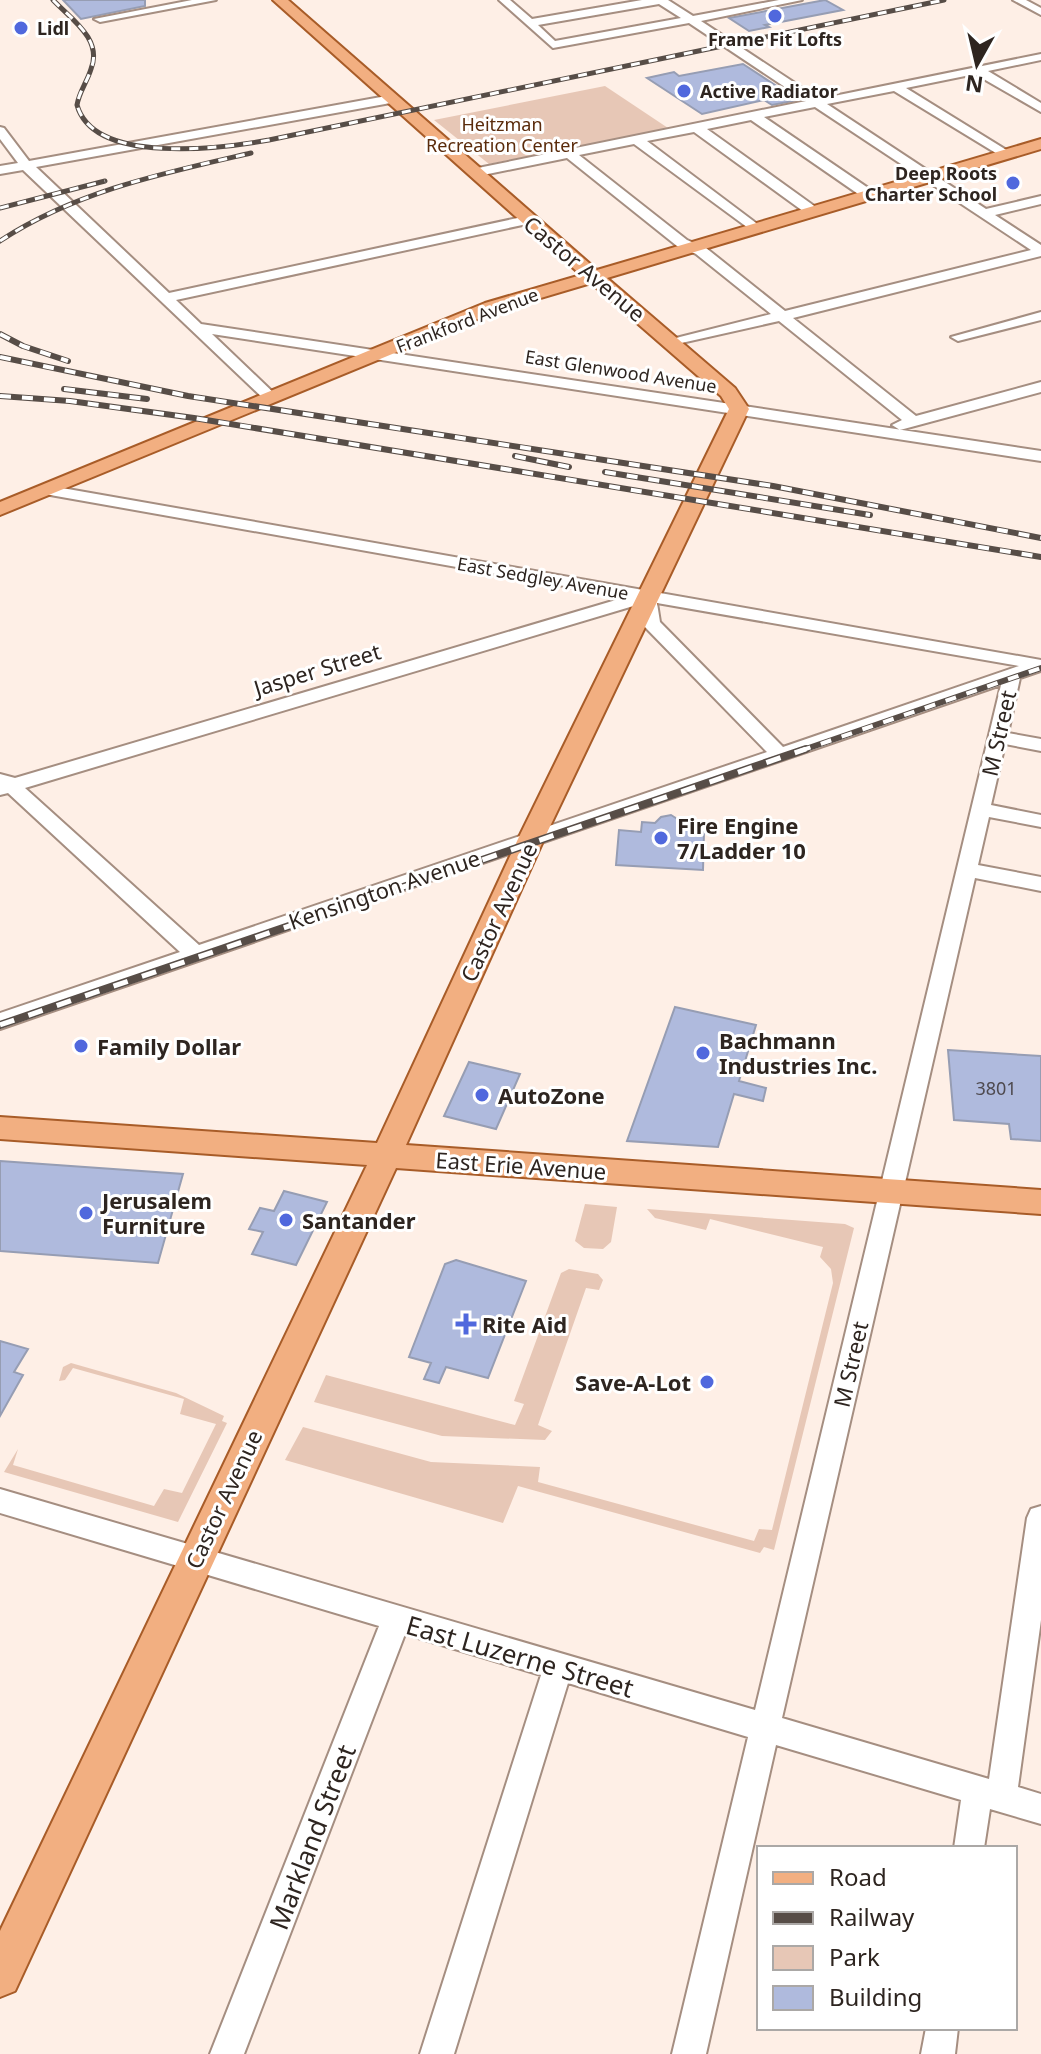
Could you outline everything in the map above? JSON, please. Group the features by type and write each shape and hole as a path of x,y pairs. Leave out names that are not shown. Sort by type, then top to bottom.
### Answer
{"main road":[{"name":"Castor Avenue","path":"0,1976 387,1155 531,839 739,409 728,392 527,220 478,172 280,0"},
{"name":"Frankford Avenue","path":"0,509 491,307 1041,144"},
{"name":"East Erie Avenue","path":"0,1128 1041,1202"}],"street":[{"path":"100,19 211,0"},
{"path":"530,23 661,0 1041,251"},
{"path":"511,2 553,45 797,0"},
{"path":"1018,0 1041,12"},
{"path":"478,172 1040,58"},
{"path":"977,70 1041,108"},
{"path":"896,87 1004,154"},
{"path":"0,170 392,99"},
{"path":"752,115 869,195"},
{"path":"696,127 812,211"},
{"path":"0,131 26,165 271,398"},
{"path":"637,140 755,229"},
{"path":"569,153 682,243 694,247 783,316 912,420"},
{"path":"984,213 1041,200"},
{"path":"164,298 527,220"},
{"path":"673,343 1041,251"},
{"path":"958,337 1041,316"},
{"name":"East Glenwood Avenue","path":"195,327 1041,456"},
{"path":"885,431 912,420 1037,392"},
{"name":"East Sedgley Avenue","path":"45,490 1041,665"},
{"path":"648,597 651,623 781,755"},
{"name":"Jasper Street","path":"4,783 648,597"},
{"name":"Kensington Avenue","path":"0,1021 1041,665"},
{"name":"M Street","path":"689,2054 1012,675"},
{"path":"996,736 1041,745"},
{"path":"4,783 196,954"},
{"path":"980,809 1041,821"},
{"path":"965,869 1041,884"},
{"name":"East Luzerne Street","path":"3,1509 194,1559 1041,1809"},
{"path":"970,1846 990,1793 1041,1518"},
{"name":"Markland Street","path":"227,2054 396,1620"},
{"path":"437,2054 558,1668"},
{"path":"938,2054 942,2030"}],"green space":[{"name":"Heitzman Recreation Center","path":"605,86 668,128 489,164 434,120"},
{"path":"585,1204 617,1207 611,1242 603,1249 584,1248 575,1241"},
{"path":"647,1209 845,1224 854,1228 774,1550 764,1547 760,1553 518,1486 503,1523 285,1460 303,1427 431,1462 540,1467 538,1482 754,1541 759,1529 772,1530 833,1283 831,1269 820,1257 823,1247 710,1219 706,1230 655,1218"},
{"path":"569,1269 598,1274 603,1280 599,1290 586,1288 538,1425 552,1431 545,1440 442,1436 314,1402 326,1375 515,1425 524,1404 514,1401 561,1273"},
{"path":"71,1363 176,1393 224,1416 222,1421 227,1423 178,1522 4,1472 18,1449 13,1465 154,1506 164,1489 182,1493 216,1424 180,1414 184,1399 73,1368 65,1380 59,1381 63,1367"}],"building":[{"path":"63,0 145,0 145,6 81,19"},
{"name":"Frame Fit Lofts","path":"825,0 843,10 749,31 729,18"},
{"path":"743,64 798,100 772,105 764,100 702,114 647,78 674,72 679,76"},
{"name":"Fire Engine 7/Ladder 10","path":"671,815 687,825 697,825 697,832 704,832 703,870 616,865 619,830 641,832 642,822 655,823 661,817"},
{"name":"Bachmann Industries Inc.","path":"675,1007 756,1025 739,1081 766,1088 763,1101 734,1094 718,1147 627,1141"},
{"path":"948,1050 1041,1056 1041,1141 1011,1139 1009,1124 954,1120"},
{"name":"AutoZone","path":"469,1062 520,1074 496,1129 444,1116"},
{"name":"Jerusalem Furniture","path":"0,1161 183,1174 158,1263 0,1251"},
{"name":"Santander","path":"284,1191 327,1202 296,1265 252,1254 263,1232 249,1229 260,1208 274,1211"},
{"name":"Rite Aid","path":"456,1260 526,1281 488,1378 446,1367 439,1383 424,1379 431,1363 409,1357 445,1264"},
{"path":"0,1341 28,1349 14,1372 23,1375 0,1416"}],"railway":[{"path":"53,0 83,30 93,48 91,69 77,105 88,124 108,137 133,145 193,149 269,140 944,0"},
{"path":"0,241 90,196 153,176 251,153"},
{"path":"0,208 105,181"},
{"path":"0,334 23,346 68,361"},
{"path":"0,357 188,396 773,486 1041,538"},
{"path":"64,389 147,399"},
{"path":"0,396 70,401 194,418 1041,557"},
{"path":"515,456 569,467"},
{"path":"605,472 870,515"},
{"path":"800,751 1041,668"},
{"path":"0,1025 806,749"}],"place":[{"name":"Frame Fit Lofts","path":"775,16"},
{"name":"Lidl","path":"21,28"},
{"name":"Active Radiator","path":"684,91"},
{"name":"Deep Roots Charter School","path":"1013,183"},
{"name":"Fire Engine 7/Ladder 10","path":"661,838"},
{"name":"Family Dollar","path":"81,1046"},
{"name":"Bachmann Industries Inc.","path":"703,1053"},
{"name":"AutoZone","path":"482,1095"},
{"name":"Jerusalem Furniture","path":"86,1213"},
{"name":"Santander","path":"286,1220"},
{"name":"Rite Aid","path":"466,1324"},
{"name":"Save-A-Lot","path":"707,1382"}]}
